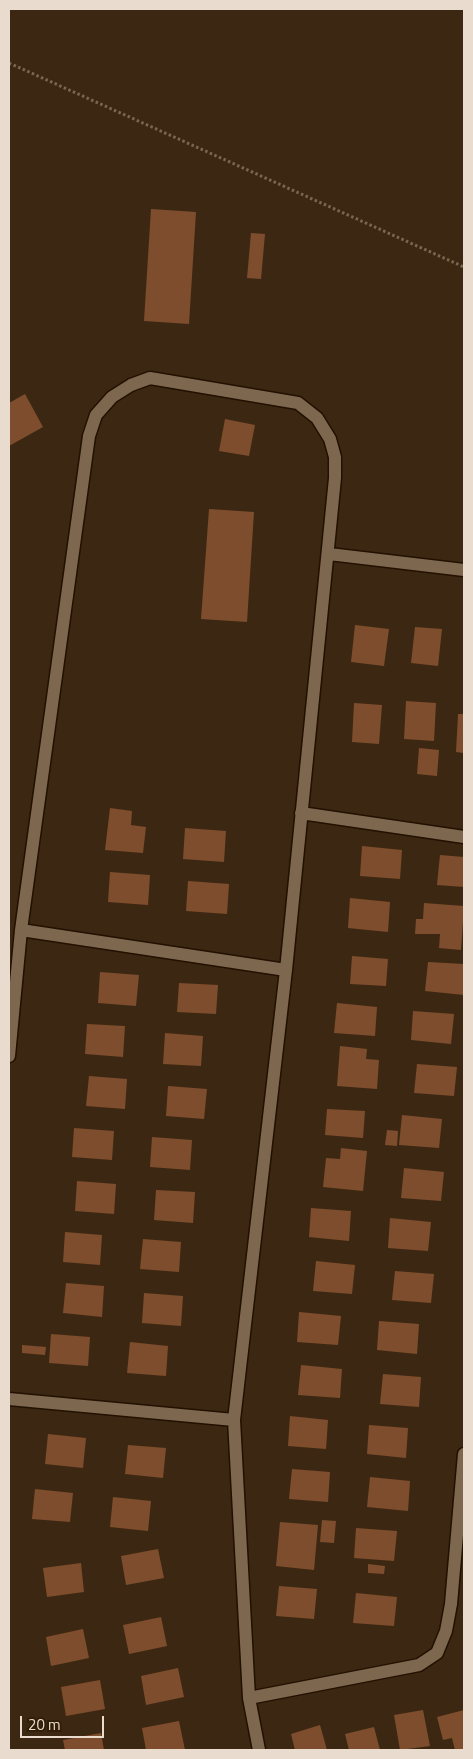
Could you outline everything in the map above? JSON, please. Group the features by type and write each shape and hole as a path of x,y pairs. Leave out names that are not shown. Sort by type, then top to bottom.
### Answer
{"street":[{"path":"9,1056 21,930 89,436 96,415 112,397 131,385 150,378 298,403 317,418 330,439 335,458 329,554 286,970 234,1420 249,1698 259,1750"},
{"path":"329,554 464,570"},
{"path":"301,813 464,837"},
{"path":"21,930 286,970"},
{"path":"9,1399 234,1420"},
{"path":"249,1698 419,1665 436,1653 446,1631 451,1604 464,1454"}],"path":[{"path":"9,63 464,267"}],"building":[{"path":"151,209 196,212 189,324 144,321"},
{"path":"251,233 265,234 261,279 247,278"},
{"path":"25,394 43,427 9,446 9,403"},
{"path":"225,419 255,425 249,456 219,451"},
{"path":"209,509 254,512 247,622 201,619"},
{"path":"355,625 389,629 384,666 351,662"},
{"path":"415,627 442,629 438,666 411,663"},
{"path":"406,701 436,703 434,741 404,739"},
{"path":"354,703 382,705 379,744 352,742"},
{"path":"458,714 464,714 464,753 456,752"},
{"path":"419,748 439,750 437,776 417,774"},
{"path":"110,808 132,811 131,825 146,827 143,853 105,850"},
{"path":"185,828 226,831 224,862 183,859"},
{"path":"362,846 402,850 400,879 360,876"},
{"path":"440,855 464,857 464,887 437,885"},
{"path":"110,872 150,875 148,905 108,902"},
{"path":"188,881 229,884 227,914 186,911"},
{"path":"350,898 390,902 388,932 348,928"},
{"path":"424,903 464,906 461,950 439,948 440,934 415,934 416,919 423,919"},
{"path":"352,956 388,959 386,986 350,984"},
{"path":"428,962 464,964 464,995 425,991"},
{"path":"100,972 139,975 136,1006 98,1003"},
{"path":"179,983 218,985 216,1014 177,1012"},
{"path":"337,1003 377,1007 375,1036 334,1033"},
{"path":"413,1011 454,1014 451,1044 411,1040"},
{"path":"87,1024 125,1026 123,1057 85,1054"},
{"path":"165,1033 203,1036 201,1066 163,1064"},
{"path":"340,1046 367,1049 366,1059 379,1060 377,1089 337,1086"},
{"path":"417,1064 457,1067 454,1096 414,1093"},
{"path":"89,1076 127,1079 125,1109 86,1106"},
{"path":"168,1086 207,1089 204,1119 166,1116"},
{"path":"327,1109 365,1111 363,1138 325,1135"},
{"path":"402,1115 442,1119 439,1148 399,1145"},
{"path":"74,1128 114,1131 112,1160 72,1157"},
{"path":"387,1130 398,1131 397,1146 385,1145"},
{"path":"152,1137 192,1140 190,1170 150,1167"},
{"path":"341,1148 367,1151 363,1191 323,1187 326,1158 340,1159"},
{"path":"404,1168 444,1172 441,1201 401,1198"},
{"path":"77,1181 116,1184 114,1214 75,1211"},
{"path":"156,1190 195,1192 193,1223 154,1220"},
{"path":"311,1208 351,1211 349,1241 309,1237"},
{"path":"390,1218 431,1222 428,1251 388,1248"},
{"path":"65,1232 102,1235 100,1265 63,1262"},
{"path":"143,1239 181,1242 179,1272 140,1269"},
{"path":"316,1261 355,1265 352,1294 313,1291"},
{"path":"395,1271 434,1274 431,1303 392,1300"},
{"path":"66,1283 104,1286 102,1317 63,1313"},
{"path":"144,1293 183,1296 181,1326 142,1323"},
{"path":"299,1312 341,1316 338,1345 297,1342"},
{"path":"379,1321 419,1324 417,1354 377,1350"},
{"path":"51,1334 90,1337 88,1366 49,1363"},
{"path":"130,1342 168,1346 166,1376 127,1373"},
{"path":"22,1345 46,1347 45,1355 22,1353"},
{"path":"301,1365 342,1369 340,1398 298,1395"},
{"path":"383,1374 421,1377 419,1407 380,1404"},
{"path":"290,1416 328,1420 326,1449 288,1446"},
{"path":"369,1425 408,1428 406,1458 367,1454"},
{"path":"48,1434 86,1438 83,1468 45,1464"},
{"path":"128,1445 166,1448 163,1478 125,1474"},
{"path":"292,1469 330,1472 328,1502 289,1499"},
{"path":"370,1477 410,1481 408,1511 367,1507"},
{"path":"35,1489 73,1493 70,1522 32,1519"},
{"path":"113,1497 151,1501 148,1531 110,1527"},
{"path":"322,1520 336,1521 334,1543 320,1542"},
{"path":"280,1522 318,1525 314,1570 276,1566"},
{"path":"356,1528 397,1531 394,1561 354,1558"},
{"path":"158,1549 164,1578 126,1585 121,1556"},
{"path":"81,1563 84,1592 47,1597 43,1568"},
{"path":"368,1564 385,1566 384,1574 368,1573"},
{"path":"279,1586 317,1589 314,1619 276,1616"},
{"path":"356,1593 397,1597 394,1626 353,1623"},
{"path":"161,1617 167,1646 129,1654 123,1625"},
{"path":"83,1629 89,1658 51,1666 46,1637"},
{"path":"178,1668 184,1697 146,1705 141,1676"},
{"path":"100,1680 105,1709 66,1716 61,1687"},
{"path":"423,1710 430,1746 400,1750 394,1715"},
{"path":"464,1710 464,1750 455,1750 452,1738 443,1740 437,1717"},
{"path":"179,1721 185,1750 146,1750 142,1728"},
{"path":"320,1725 327,1750 295,1750 291,1734"},
{"path":"374,1727 380,1750 349,1750 345,1734"},
{"path":"101,1733 104,1750 65,1750 63,1740"}]}
